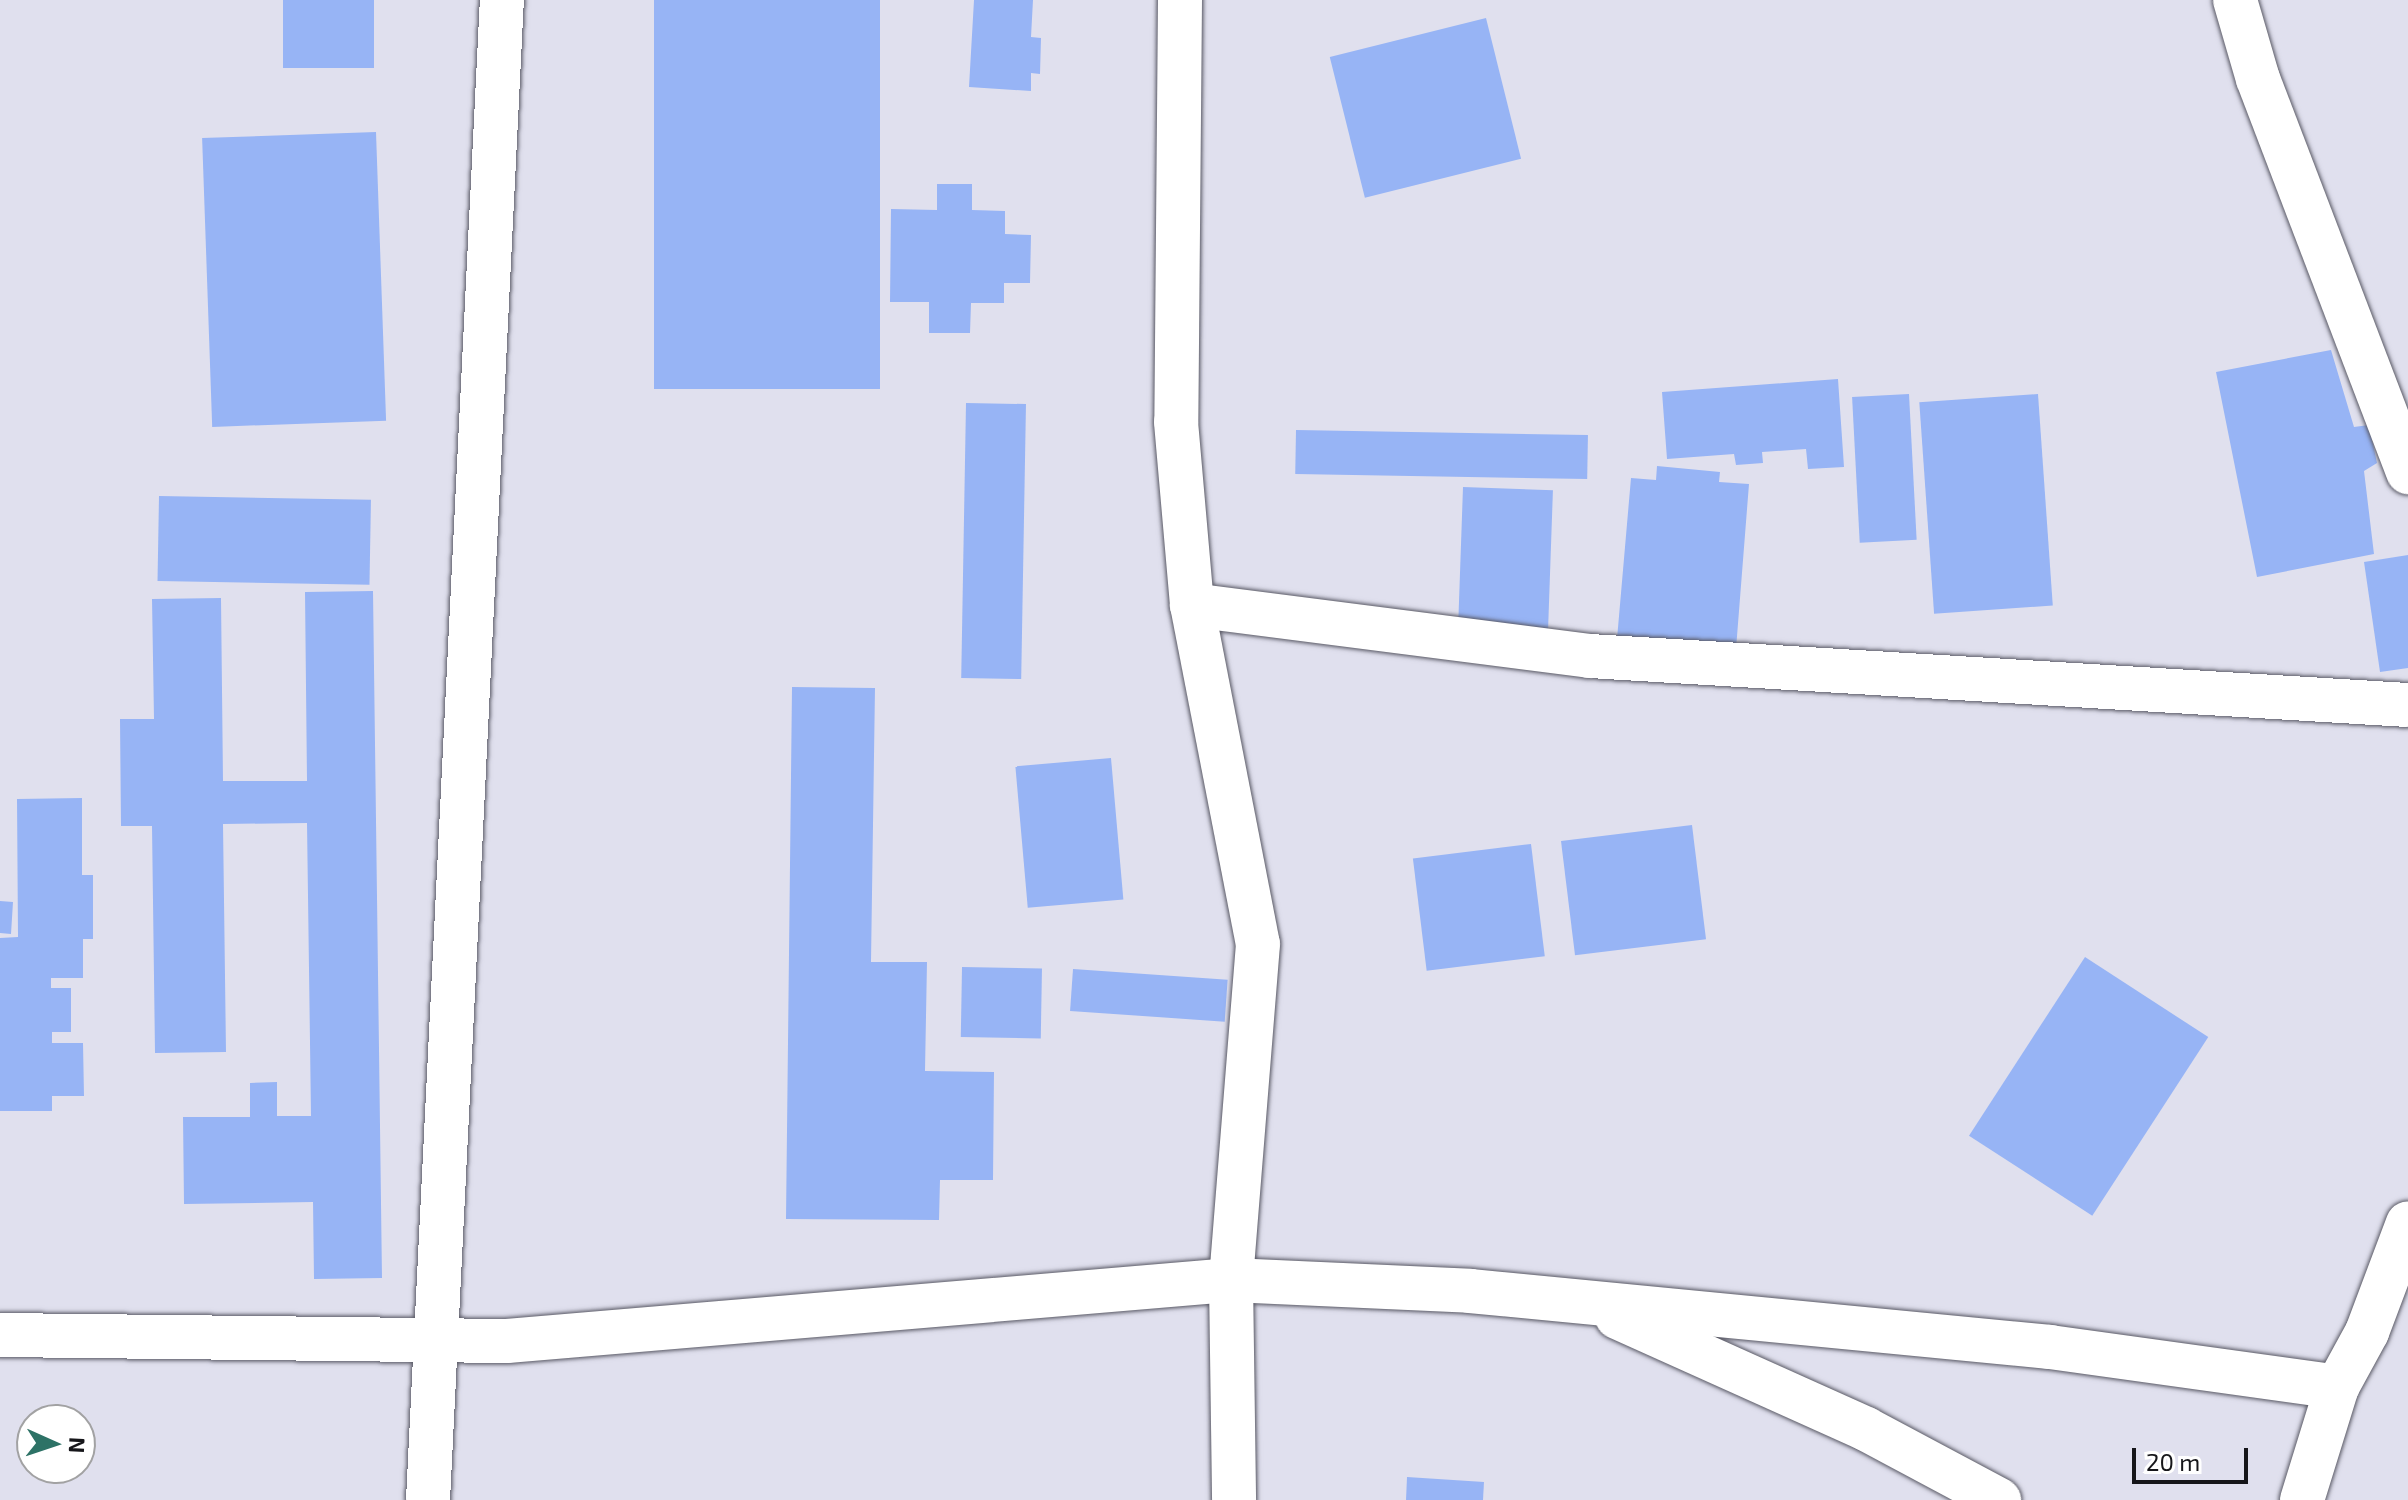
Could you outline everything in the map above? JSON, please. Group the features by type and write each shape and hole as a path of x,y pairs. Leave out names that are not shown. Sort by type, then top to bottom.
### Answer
{"street":[{"path":"428,1500 502,0"},
{"path":"1180,0 1176,422 1192,605 1258,944 1231,1280 1234,1500"},
{"path":"2235,0 2258,79 2408,472"},
{"path":"1192,605 1590,656 2408,705"},
{"path":"2302,1500 2337,1387 2378,1306 2408,1223"},
{"path":"0,1335 434,1343 523,1340 1231,1280 1470,1291 2050,1347 2337,1387"},
{"path":"1582,1302 1866,1429 1999,1500"}],"building":[{"path":"283,0 374,0 374,68 283,68"},
{"path":"654,0 880,0 880,389 654,389"},
{"path":"974,0 1033,0 1031,37 1041,38 1040,74 1031,73 1031,91 969,87"},
{"path":"1486,18 1521,159 1365,198 1330,57"},
{"path":"376,132 386,421 212,427 202,138"},
{"path":"937,184 972,184 972,210 1005,211 1005,234 1031,235 1030,283 1004,283 1004,303 971,303 970,333 929,333 929,302 890,302 891,209 937,210"},
{"path":"2331,350 2354,427 2369,425 2377,463 2364,471 2374,554 2257,577 2216,372"},
{"path":"1838,379 1844,467 1808,469 1806,449 1762,452 1763,463 1736,465 1734,454 1667,459 1662,392"},
{"path":"1909,394 1917,540 1860,543 1852,397"},
{"path":"2038,394 2053,605 1934,614 1919,402"},
{"path":"966,403 1026,404 1021,679 961,678"},
{"path":"1296,430 1588,435 1587,479 1295,474"},
{"path":"1657,466 1720,472 1719,482 1749,484 1736,649 1617,639 1631,478 1656,480"},
{"path":"1463,487 1553,490 1548,633 1458,630"},
{"path":"159,496 371,500 369,585 158,581"},
{"path":"2408,555 2408,668 2380,672 2364,562"},
{"path":"373,591 382,1278 314,1279 313,1202 184,1204 183,1117 250,1117 250,1083 277,1082 277,1116 311,1116 307,823 223,824 226,1052 155,1053 152,826 121,826 120,719 154,719 152,599 221,598 223,781 307,781 305,592"},
{"path":"792,687 875,688 871,962 927,962 925,1071 994,1072 993,1180 940,1180 939,1220 786,1219"},
{"path":"1111,758 1123,899 1028,908 1015,766"},
{"path":"82,798 82,875 93,875 93,939 83,939 83,978 51,978 51,988 71,988 71,1032 52,1032 52,1043 83,1043 84,1096 52,1096 52,1111 0,1111 0,938 18,937 17,799"},
{"path":"1692,825 1706,939 1575,955 1561,841"},
{"path":"1531,844 1545,956 1427,971 1413,859"},
{"path":"0,901 13,902 11,934 0,933"},
{"path":"2085,957 2208,1037 2092,1216 1969,1136"},
{"path":"962,967 1042,968 1041,1038 961,1037"},
{"path":"1073,969 1228,980 1225,1022 1070,1011"},
{"path":"1407,1477 1484,1482 1483,1500 1406,1500"}]}
